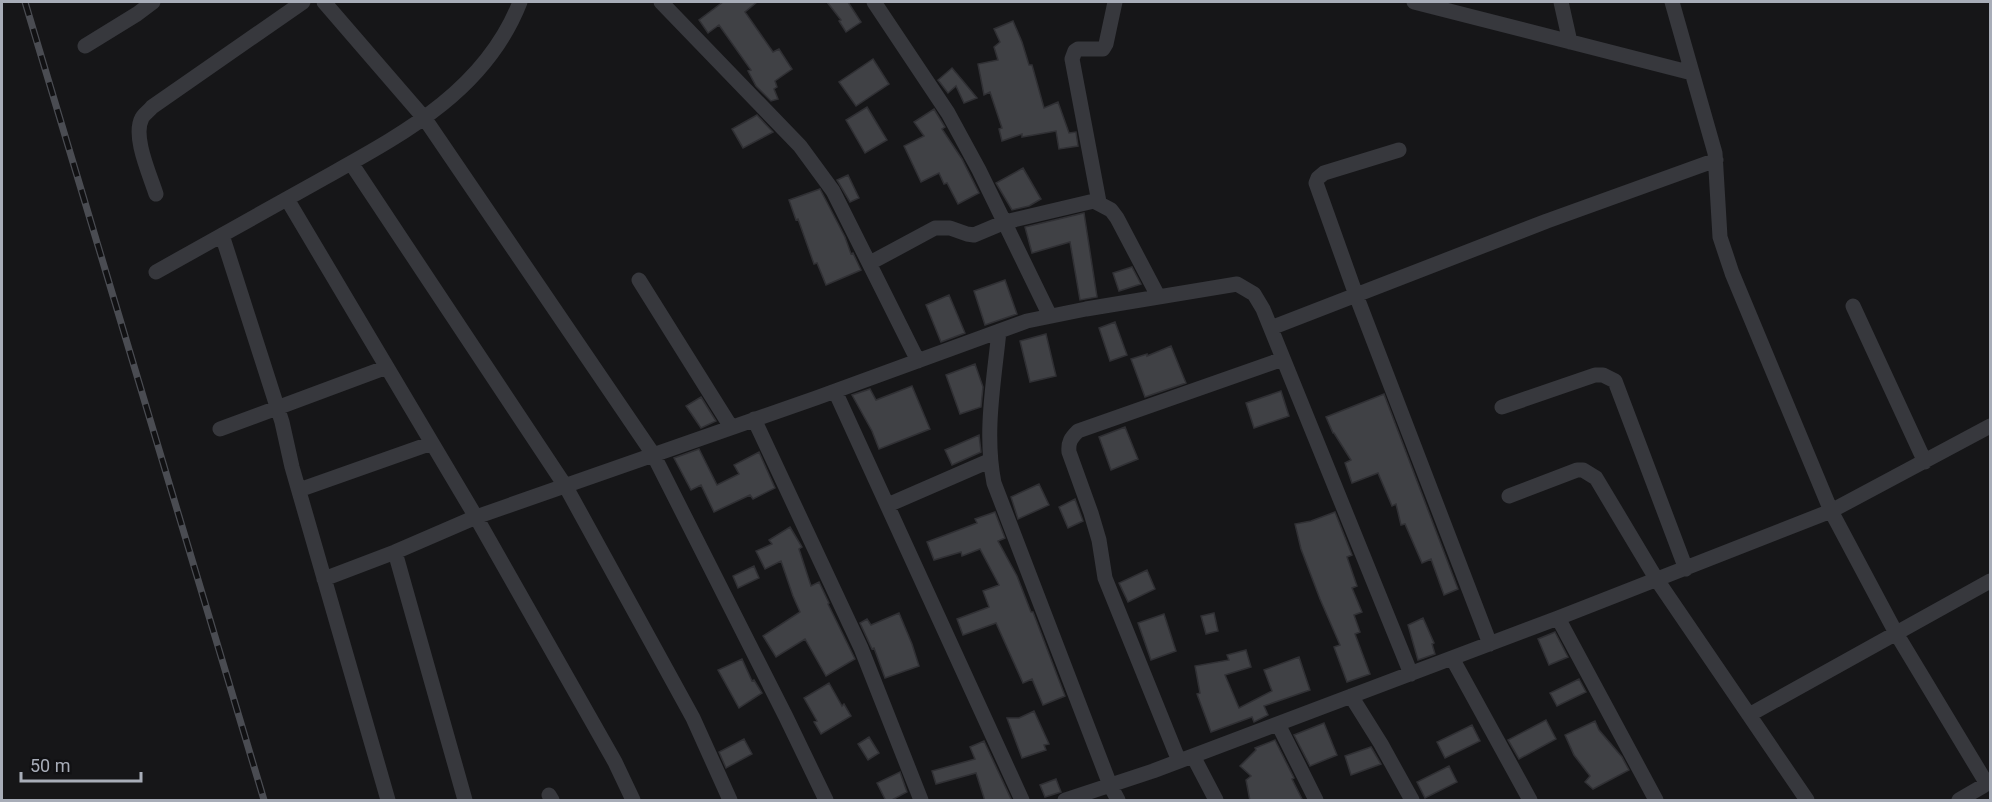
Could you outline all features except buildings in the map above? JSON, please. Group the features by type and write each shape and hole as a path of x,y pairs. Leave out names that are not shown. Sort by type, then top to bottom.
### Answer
{"street":[{"path":"85,46 153,2"},
{"path":"156,194 140,142 139,130 142,119 152,107 303,2"},
{"path":"324,2 425,119 653,454 826,801"},
{"path":"156,272 425,119 459,90 490,56 513,20 520,2"},
{"path":"661,2 800,146 819,169 833,191 918,361"},
{"path":"873,2 948,113 979,170 1050,316"},
{"path":"1099,202 1072,59 1078,49 1103,49 1108,38 1115,2"},
{"path":"1414,2 1466,8 1570,42 1692,73"},
{"path":"1562,2 1570,42"},
{"path":"1672,2 1716,160 1720,237 1732,273 1830,512 1896,633 1989,783 1959,801"},
{"path":"1399,150 1324,173 1316,181 1356,295 1490,644"},
{"path":"1271,328 1547,221 1716,160"},
{"path":"351,163 566,487 693,718 730,801"},
{"path":"287,199 476,517 615,762 633,801"},
{"path":"870,263 935,228 950,228 974,235 1005,222 1088,202 1099,202 1111,210 1117,218 1158,296"},
{"path":"222,235 278,408 299,490 388,801"},
{"path":"639,280 731,427"},
{"path":"324,579 395,552 476,517 566,487 1027,321 1158,296 1237,284 1254,294 1271,328 1411,674"},
{"path":"1853,306 1925,462"},
{"path":"999,331 989,431 989,461 994,483 1118,801"},
{"path":"1216,801 1186,758 1105,578 1099,540 1068,444 1078,431 1283,359"},
{"path":"220,429 387,367"},
{"path":"1502,407 1595,375 1603,375 1615,381 1686,569"},
{"path":"835,391 1022,801"},
{"path":"754,419 861,648 921,801"},
{"path":"1065,801 1411,674 1830,512 1990,426"},
{"path":"299,490 432,443"},
{"path":"888,505 989,461"},
{"path":"1509,496 1577,470 1587,472 1601,484 1657,580 1807,801"},
{"path":"395,552 465,801"},
{"path":"1749,715 1990,581"},
{"path":"1558,618 1656,801"},
{"path":"1452,658 1530,801"},
{"path":"1352,696 1412,801"},
{"path":"1278,724 1316,801"}],"railway":[{"path":"25,2 264,800"}]}
